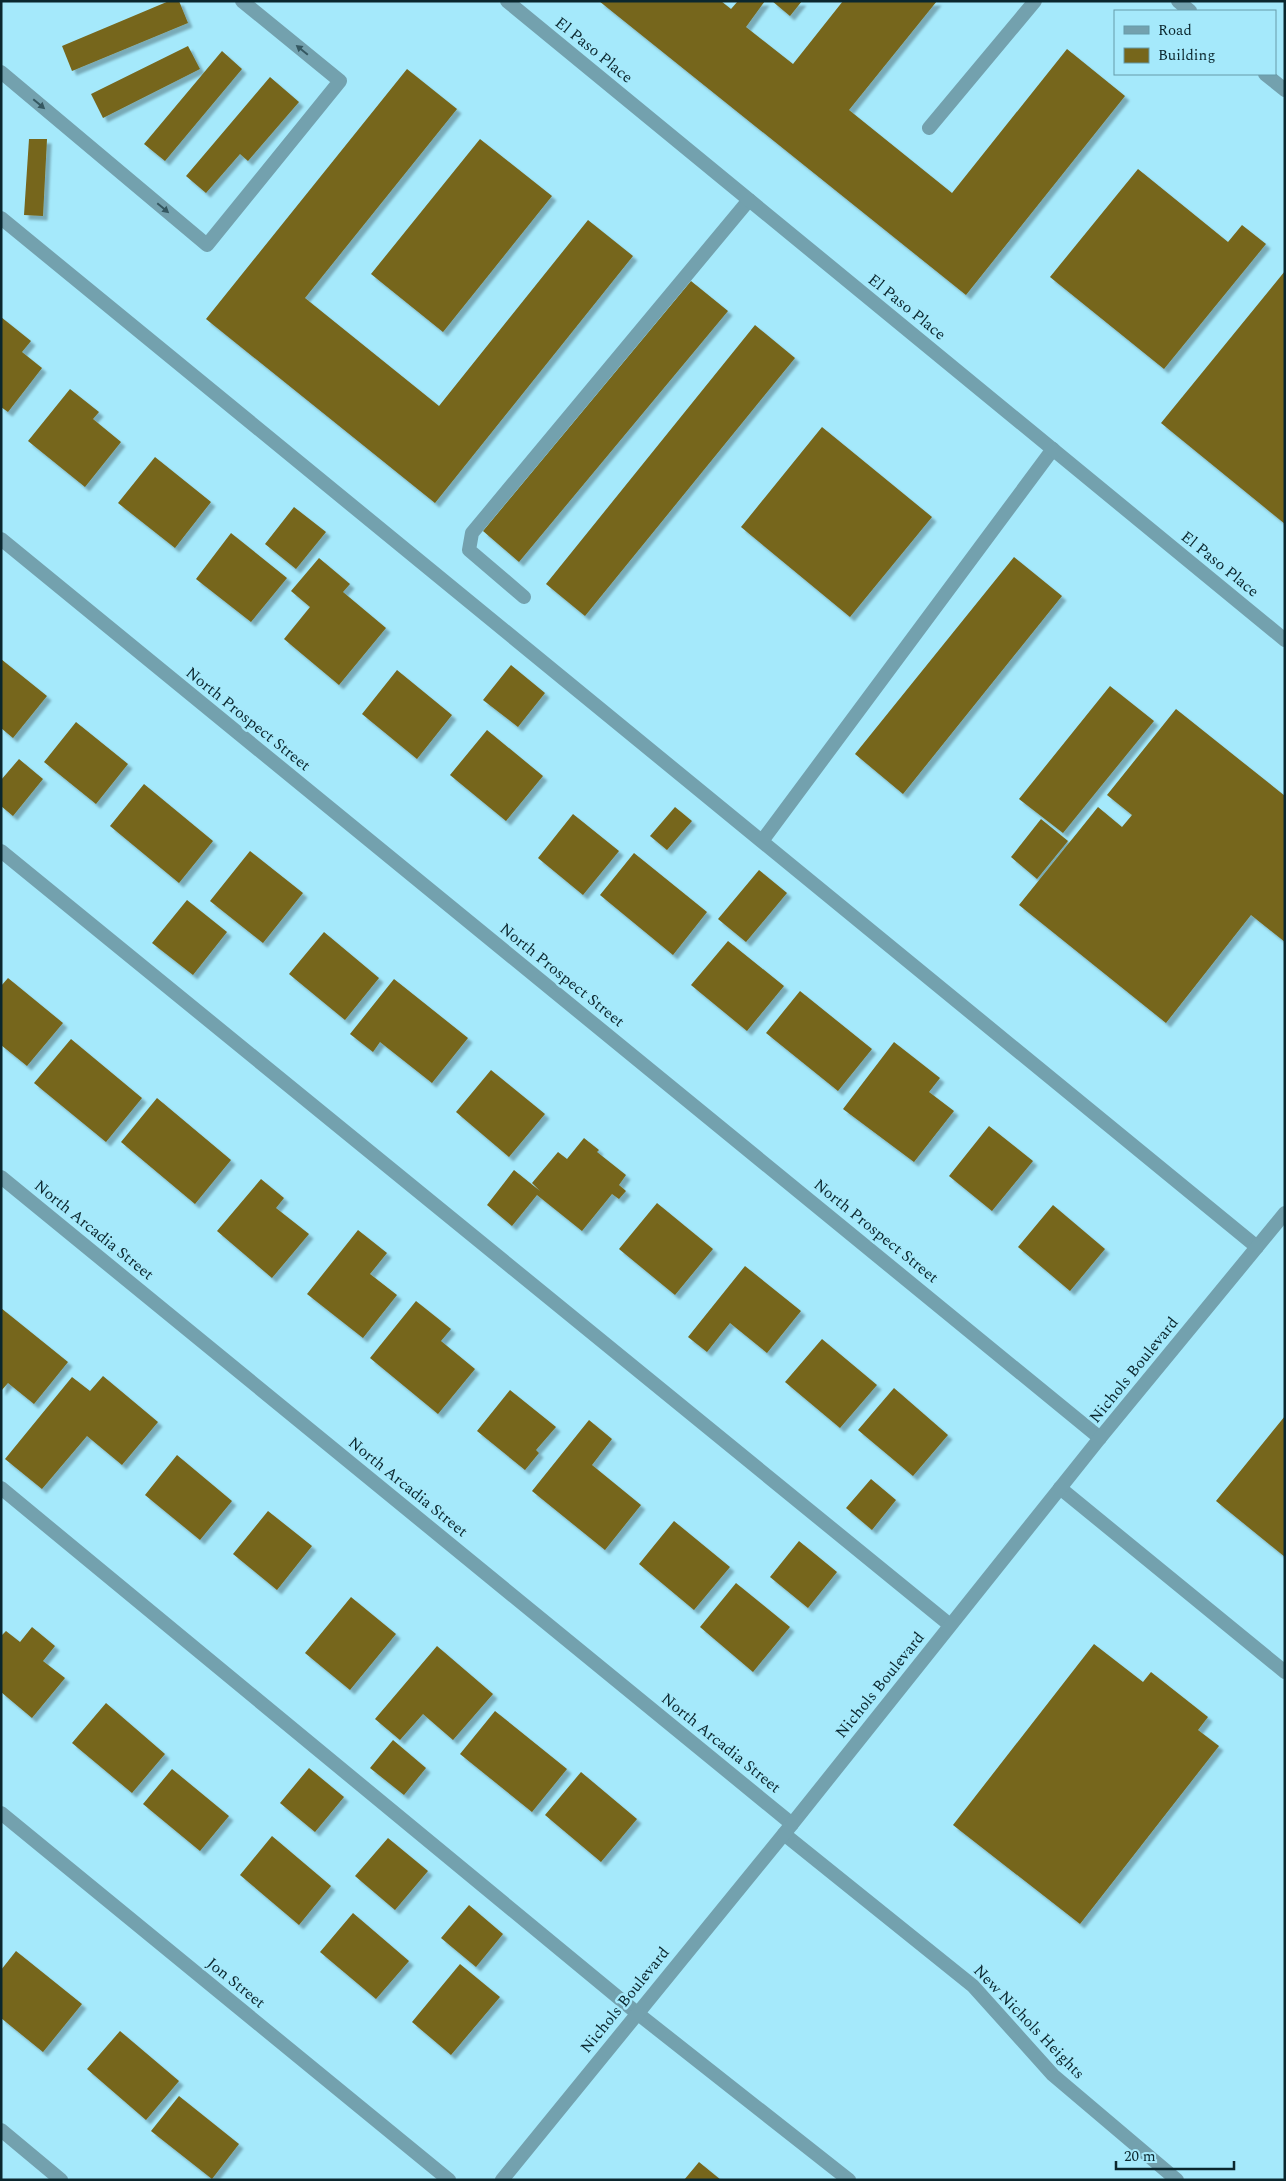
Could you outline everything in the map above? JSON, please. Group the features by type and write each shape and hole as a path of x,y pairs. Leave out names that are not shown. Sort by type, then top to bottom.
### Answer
{"street":[{"path":"1,72 207,244 340,81 242,1"},
{"name":"El Paso Place","path":"507,1 1285,640"},
{"path":"929,128 1035,1"},
{"path":"1178,1 1189,10"},
{"path":"1266,75 1285,90"},
{"path":"524,597 469,550 472,533 749,200"},
{"path":"1,218 1257,1247"},
{"path":"762,841 1053,449"},
{"name":"North Prospect Street","path":"1,539 1100,1438"},
{"path":"1,851 950,1625"},
{"name":"North Arcadia Street","path":"1,1177 788,1829"},
{"name":"Nichols Boulevard","path":"502,2180 788,1829 1100,1438 1283,1217"},
{"path":"1,1488 637,2013 849,2180"},
{"path":"1060,1488 1285,1672"},
{"name":"Jon Street","path":"1,1813 449,2180"},
{"name":"New Nichols Heights","path":"788,1829 973,1986 1053,2075 1178,2180"},
{"path":"1,2130 62,2180"}],"building":[{"path":"169,1 179,1 188,23 72,71 62,46"},
{"path":"599,1 721,1 731,9 738,1 765,1 746,27 793,64 843,1 937,1 849,110 952,193 1067,49 1125,96 966,295"},
{"path":"772,1 802,1 790,16"},
{"path":"188,46 200,69 103,118 91,94"},
{"path":"222,51 242,69 165,161 144,144"},
{"path":"407,69 457,109 305,298 439,406 588,220 633,256 435,503 206,319"},
{"path":"270,77 299,102 248,161 240,154 206,193 186,176"},
{"path":"29,139 47,139 43,216 24,215"},
{"path":"480,139 552,196 443,332 371,274"},
{"path":"1138,169 1228,242 1242,225 1266,244 1164,369 1050,277"},
{"path":"1285,271 1285,524 1161,423"},
{"path":"691,281 728,311 519,562 483,531"},
{"path":"1,317 31,341 22,352 42,368 8,412 1,407"},
{"path":"755,325 795,358 585,616 546,584"},
{"path":"70,389 99,412 93,419 121,442 85,487 28,441"},
{"path":"822,427 932,517 850,617 741,527"},
{"path":"155,457 211,502 175,548 118,503"},
{"path":"294,507 326,532 296,569 265,544"},
{"path":"231,533 287,578 251,622 196,579"},
{"path":"1014,557 1062,596 903,794 855,754"},
{"path":"319,558 350,584 343,592 386,628 339,685 284,639 310,607 291,591"},
{"path":"1,659 47,696 13,738 1,728"},
{"path":"511,665 545,693 518,727 483,700"},
{"path":"397,670 452,715 417,759 362,714"},
{"path":"1110,686 1154,721 1063,833 1019,799"},
{"path":"1176,709 1285,796 1285,942 1251,915 1166,1023 1019,905 1098,807 1122,827 1132,815 1107,795"},
{"path":"76,722 128,764 96,804 44,762"},
{"path":"487,730 543,776 506,821 450,775"},
{"path":"19,759 43,779 13,816 1,806 1,780"},
{"path":"144,784 213,841 179,883 110,826"},
{"path":"675,807 692,821 667,850 650,836"},
{"path":"573,814 619,851 583,895 538,858"},
{"path":"1041,819 1068,841 1037,879 1011,857"},
{"path":"250,851 303,893 263,943 210,901"},
{"path":"634,853 707,912 673,955 600,895"},
{"path":"759,870 787,893 746,942 718,919"},
{"path":"187,900 227,932 193,975 152,943"},
{"path":"324,932 379,978 345,1020 289,974"},
{"path":"728,941 784,986 747,1031 691,985"},
{"path":"8,978 63,1023 27,1066 1,1045 1,986"},
{"path":"394,979 468,1038 432,1083 380,1042 373,1052 350,1034"},
{"path":"800,991 872,1049 838,1091 766,1033"},
{"path":"71,1039 142,1098 106,1142 34,1083"},
{"path":"894,1042 940,1078 929,1092 954,1111 914,1162 843,1109"},
{"path":"491,1070 545,1114 509,1157 456,1112"},
{"path":"157,1098 231,1160 195,1204 121,1142"},
{"path":"989,1126 1033,1161 992,1211 949,1176"},
{"path":"584,1138 599,1150 597,1152 626,1175 619,1185 626,1191 619,1199 612,1194 582,1231 537,1195 512,1226 487,1205 514,1170 540,1191 532,1183 558,1152 567,1159"},
{"path":"261,1179 284,1198 276,1208 309,1234 272,1278 217,1231"},
{"path":"657,1203 713,1249 675,1295 619,1249"},
{"path":"1053,1205 1105,1249 1070,1291 1018,1247"},
{"path":"358,1230 387,1253 370,1274 397,1295 363,1338 307,1294"},
{"path":"745,1266 801,1311 767,1353 730,1323 707,1352 688,1337"},
{"path":"416,1301 451,1329 441,1341 475,1369 438,1414 370,1358"},
{"path":"1,1308 68,1362 34,1404 8,1383 1,1391"},
{"path":"822,1339 877,1385 840,1428 785,1382"},
{"path":"103,1376 158,1422 122,1465 87,1436 42,1489 5,1459 72,1377 90,1391"},
{"path":"894,1388 948,1435 913,1476 858,1430"},
{"path":"510,1390 556,1427 536,1450 539,1453 525,1470 477,1431"},
{"path":"1285,1416 1285,1557 1216,1501"},
{"path":"589,1420 612,1439 592,1465 641,1505 605,1550 532,1491"},
{"path":"177,1455 232,1501 200,1540 145,1495"},
{"path":"871,1479 896,1500 872,1530 846,1508"},
{"path":"268,1511 312,1546 277,1590 233,1554"},
{"path":"674,1521 730,1567 694,1610 639,1564"},
{"path":"799,1541 837,1572 808,1608 770,1577"},
{"path":"736,1583 790,1627 753,1672 700,1627"},
{"path":"351,1597 396,1634 350,1690 305,1653"},
{"path":"32,1627 55,1646 43,1661 65,1678 32,1718 1,1692 1,1636 6,1631 20,1642"},
{"path":"1094,1644 1143,1682 1151,1672 1208,1717 1198,1730 1219,1746 1080,1924 953,1825"},
{"path":"437,1646 493,1694 453,1740 423,1714 400,1740 375,1719"},
{"path":"106,1703 165,1754 132,1793 72,1743"},
{"path":"495,1711 567,1769 532,1812 460,1754"},
{"path":"393,1740 426,1768 404,1795 370,1768"},
{"path":"309,1768 344,1797 315,1832 280,1803"},
{"path":"172,1769 229,1816 200,1851 143,1804"},
{"path":"581,1772 637,1819 601,1862 545,1815"},
{"path":"272,1836 331,1886 299,1925 240,1875"},
{"path":"388,1838 428,1871 395,1910 355,1876"},
{"path":"469,1905 503,1934 476,1967 441,1938"},
{"path":"353,1913 409,1961 376,1999 320,1952"},
{"path":"16,1951 82,2004 43,2052 1,2018 1,1970"},
{"path":"460,1964 500,1997 451,2055 412,2022"},
{"path":"120,2031 179,2081 146,2120 87,2069"},
{"path":"179,2096 239,2144 212,2179 151,2131"},
{"path":"699,2162 721,2180 684,2180"}]}
